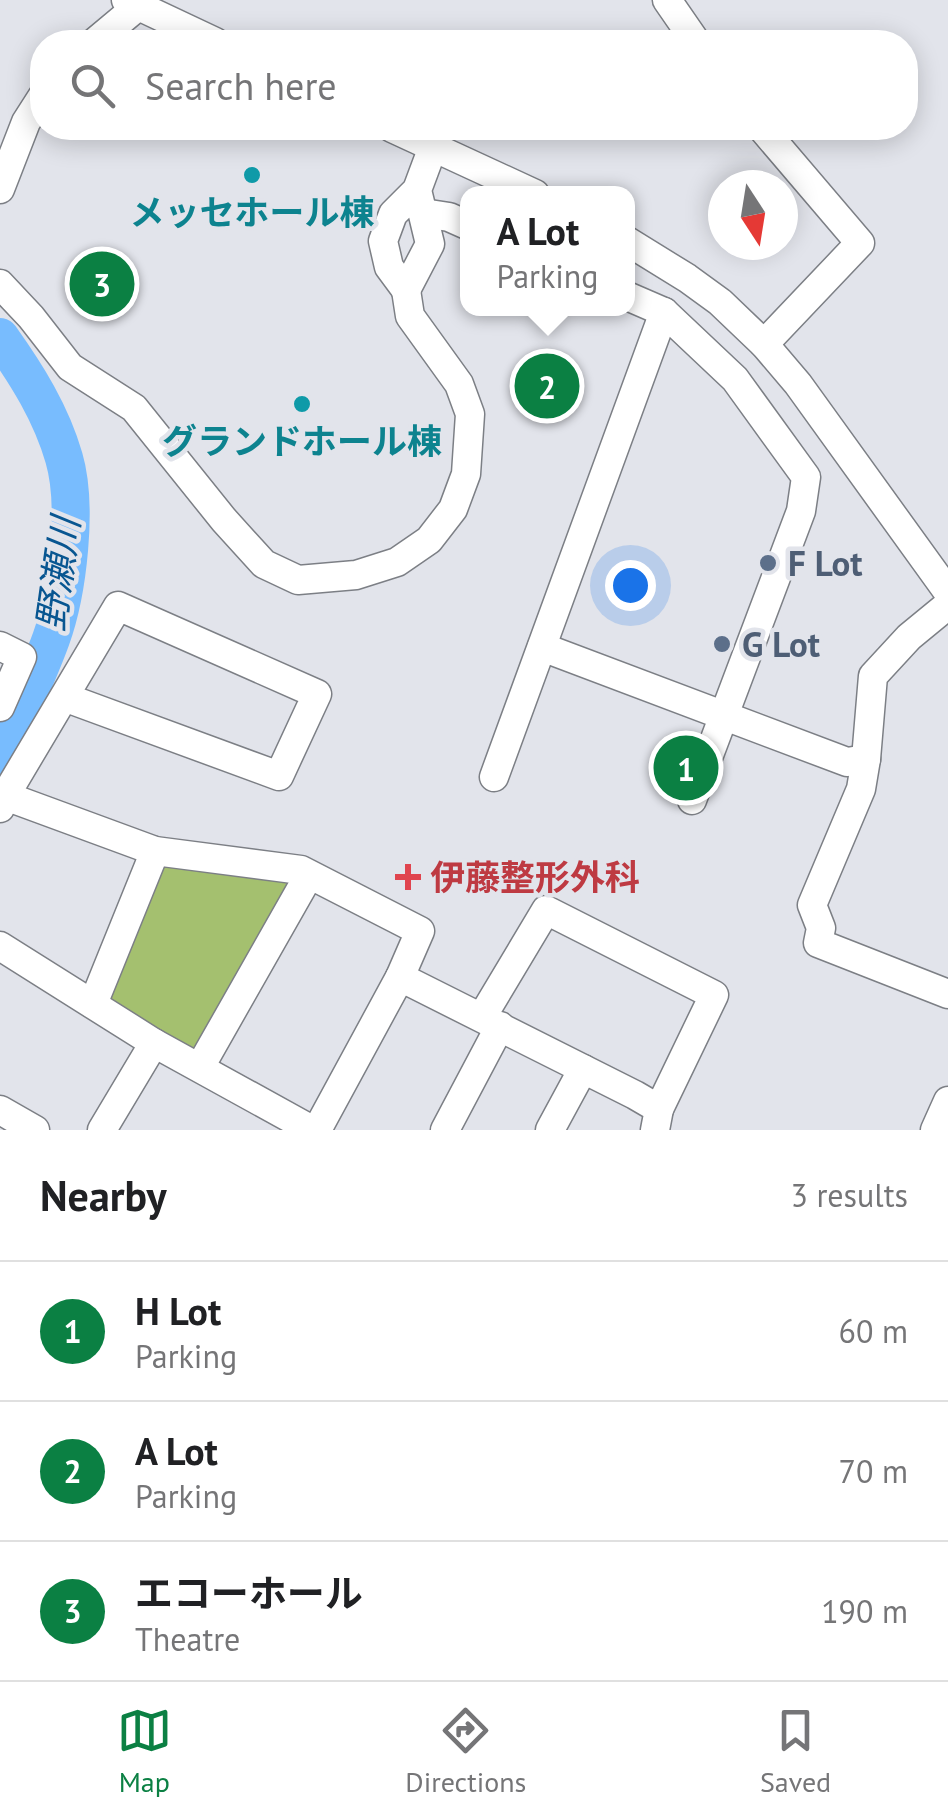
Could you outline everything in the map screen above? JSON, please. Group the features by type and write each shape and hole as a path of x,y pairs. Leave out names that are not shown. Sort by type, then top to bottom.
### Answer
{"street":[{"path":"667,0 688,30"},
{"path":"106,30 132,3 189,30"},
{"path":"0,188 30,116"},
{"path":"418,140 518,186"},
{"path":"764,344 860,243 772,140"},
{"path":"406,290 430,244 420,202 433,147"},
{"path":"420,202 460,222"},
{"path":"0,284 70,367 134,408 264,564 298,580 356,575 397,562 429,540 453,509 466,474 470,414 459,384 410,316 406,290 389,266 383,241 393,214 420,202"},
{"path":"635,246 720,302 764,344 798,384 948,592"},
{"path":"635,299 664,312 735,380 806,478 801,511 692,800"},
{"path":"494,777 664,312"},
{"path":"948,604 909,637 873,676 861,788 812,905 821,928 818,943 948,994"},
{"path":"0,946 154,1043 315,1130 400,976 420,931 300,870 155,851 2,800 118,606 317,694 279,776 64,697"},
{"path":"0,646 22,657 0,707"},
{"path":"542,647 847,762 866,759"},
{"path":"93,1004 155,851"},
{"path":"200,1067 309,874"},
{"path":"400,976 491,1022 583,1068 657,1120 714,995 546,910 491,1022 445,1130"},
{"path":"102,1130 154,1043"},
{"path":"550,1130 583,1068"},
{"path":"935,1130 948,1101"},
{"path":"1,1115 35,1130"}],"green space":[{"path":"170,860 283,876 288,882 201,1051 190,1053 111,1006 106,994 158,869"}],"waterway":[{"name":"野瀬川","path":"0,337 37,395 59,441 68,478 71,524 57,620 0,759"}],"place":[{"name":"メッセホール棟","path":"252,175"},
{"name":"エコーホール","path":"102,284"},
{"name":"A Lot","path":"547,386"},
{"name":"グランドホール棟","path":"302,404"},
{"name":"F Lot","path":"768,563"},
{"name":"G Lot","path":"722,644"},
{"name":"H Lot","path":"686,768"},
{"name":"伊藤整形外科","path":"408,877"}]}
